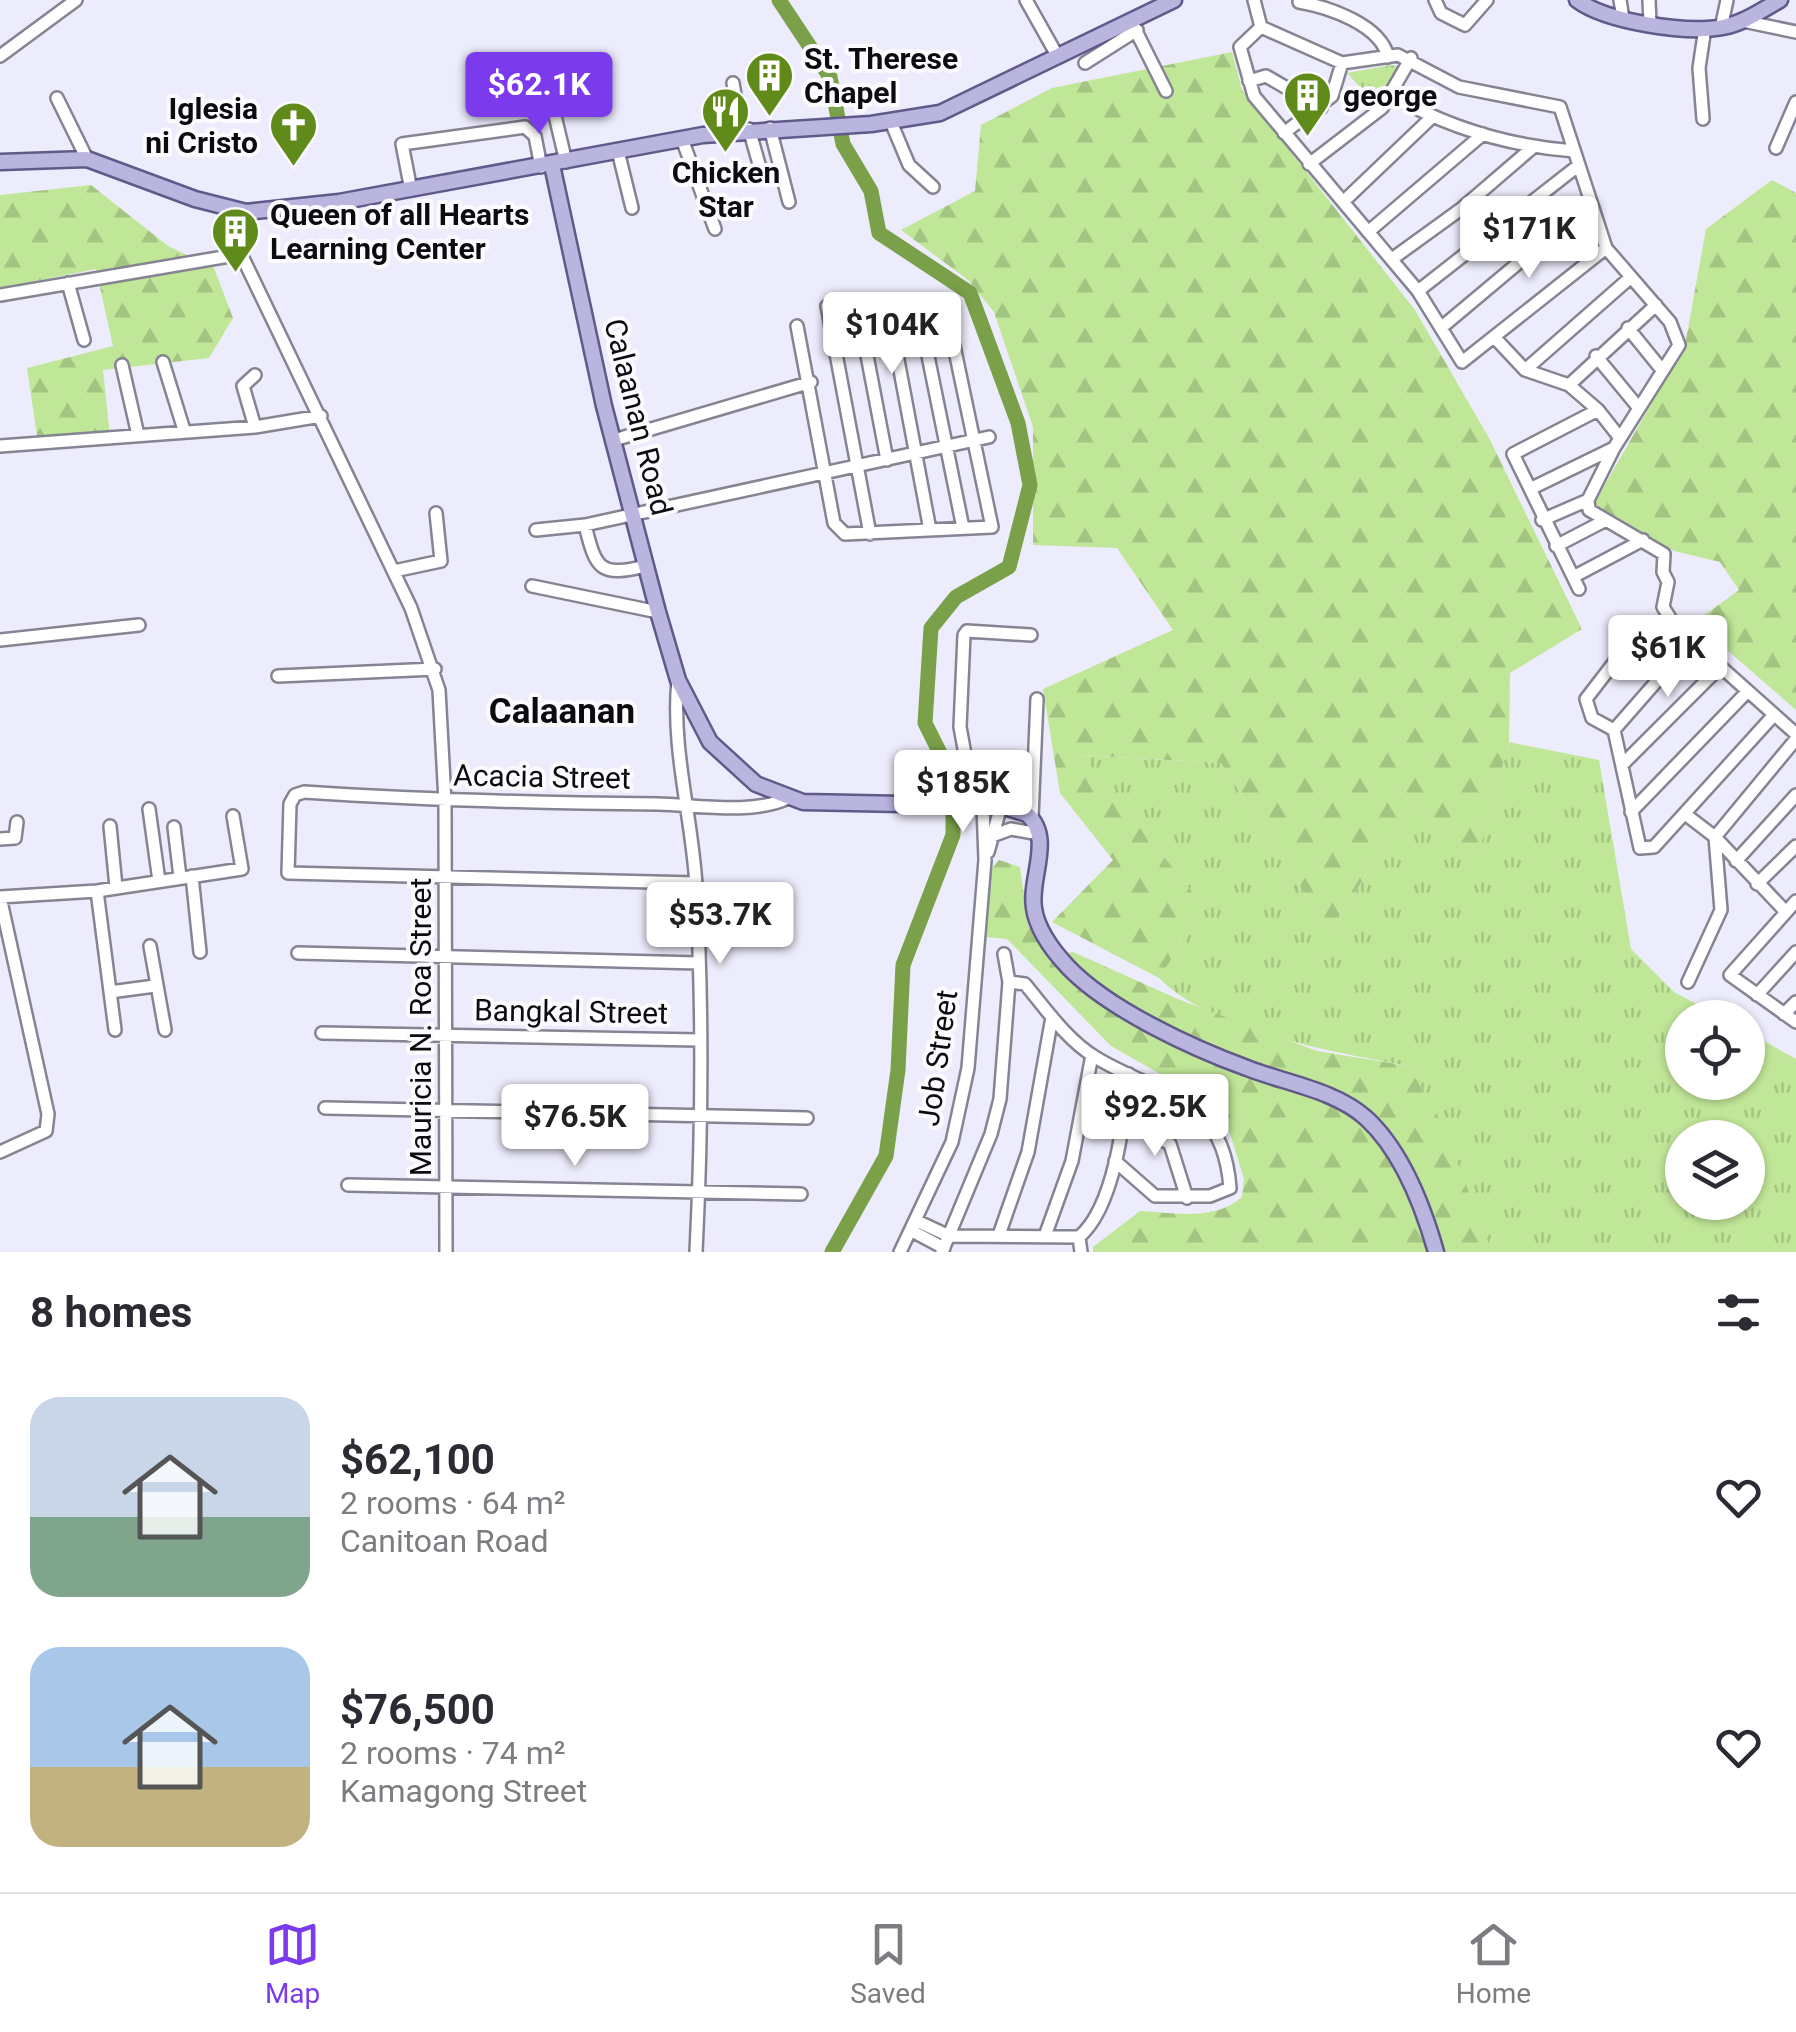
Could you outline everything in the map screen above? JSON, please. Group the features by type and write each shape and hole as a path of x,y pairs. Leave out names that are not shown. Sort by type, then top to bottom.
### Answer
{"main road":[{"path":"0,162 88,159 234,210 270,211 411,190 745,129 891,122 963,105 1134,25 1174,0"},
{"path":"1577,0 1623,19 1713,28 1742,21 1780,0"},
{"name":"Calaanan Road","path":"553,164 646,566 678,680 700,728 720,756 756,784 788,798 836,805 1001,806"},
{"path":"1001,806 1032,818 1040,834 1034,910 1042,932 1068,967 1132,1012 1196,1047 1354,1109 1394,1153 1413,1188 1436,1252"}],"street":[{"path":"0,56 76,0"},
{"path":"1026,0 1058,58"},
{"path":"1254,0 1261,27"},
{"path":"1435,0 1441,13 1465,25 1487,0"},
{"path":"1620,0 1623,19"},
{"path":"1649,0 1650,24"},
{"path":"1703,120 1700,68 1727,0"},
{"path":"1299,2 1371,30 1384,40 1388,56"},
{"path":"1742,21 1796,32"},
{"path":"1086,62 1134,25 1166,91"},
{"path":"1261,27 1342,63 1388,56 1411,58 1459,86 1556,104 1606,248 1674,328 1679,345 1617,442 1588,500 1589,510 1664,554 1663,572 1668,582 1663,607 1676,626 1796,736 1714,837 1722,910 1688,982"},
{"path":"1261,27 1240,46 1254,96 1418,292 1462,362 1606,248"},
{"path":"1309,164 1392,96 1411,58"},
{"path":"1284,133 1332,96 1342,63"},
{"path":"1250,82 1266,76 1320,108"},
{"path":"733,83 763,178"},
{"path":"1392,96 1431,118 1483,134 1532,148 1574,151"},
{"path":"57,98 88,159"},
{"path":"1776,148 1796,102"},
{"path":"552,103 553,164"},
{"path":"1343,202 1431,118"},
{"path":"891,122 909,165 933,187"},
{"path":"411,190 402,144 524,126 553,164"},
{"path":"770,128 789,202"},
{"path":"1368,232 1483,134"},
{"path":"682,139 716,229"},
{"path":"1392,259 1532,148"},
{"path":"618,151 632,208"},
{"path":"1418,292 1579,165"},
{"path":"1442,327 1590,203"},
{"name":"Mauricia N. Roa Street","path":"234,210 234,231 241,254 394,571 435,670 445,801 446,1252"},
{"path":"0,295 241,254"},
{"path":"1525,370 1630,277"},
{"path":"68,283 84,340"},
{"path":"857,303 887,460"},
{"path":"1569,384 1656,304"},
{"path":"827,306 870,534"},
{"path":"797,326 837,530 845,534 992,525 983,440 954,346"},
{"path":"892,328 930,530"},
{"path":"1628,328 1662,370"},
{"path":"1495,338 1525,370 1569,384 1598,410 1617,442"},
{"path":"927,351 962,528"},
{"path":"1596,356 1638,407"},
{"path":"163,362 184,430"},
{"path":"122,365 138,434"},
{"path":"255,375 244,386 255,427"},
{"path":"614,440 810,382"},
{"path":"1598,410 1512,454 1576,583 1644,540"},
{"path":"0,446 255,427 321,416"},
{"path":"536,530 585,525 983,440"},
{"path":"1530,488 1617,442"},
{"path":"1542,520 1588,500"},
{"path":"394,571 440,561 436,513"},
{"path":"1556,546 1606,520"},
{"path":"585,525 594,558 606,570 615,573 646,566"},
{"path":"532,586 658,612"},
{"path":"0,640 139,625"},
{"path":"1676,626 1616,660 1586,699 1588,712 1614,730 1640,848 1648,851 1773,716"},
{"name":"Job Street","path":"985,860 960,728 964,635 967,631 1031,634"},
{"path":"1614,730 1691,642"},
{"path":"1622,765 1719,668"},
{"path":"278,676 435,670"},
{"path":"678,680 676,712 696,883 699,963 696,1252"},
{"path":"1631,812 1746,692"},
{"path":"1032,818 1037,698"},
{"name":"Acacia Street","path":"445,878 288,874 294,795 764,805 788,798"},
{"path":"1736,861 1796,795"},
{"name":"Job Street","path":"900,1252 952,1142 963,1100 985,860 1001,806"},
{"path":"149,810 158,881"},
{"path":"1685,814 1714,837 1786,912"},
{"path":"0,1152 46,1132 48,1114 0,897 97,891 242,868 233,816"},
{"path":"0,840 16,836 16,822"},
{"path":"110,826 116,887"},
{"path":"174,827 200,952"},
{"path":"992,836 1010,829 1040,834"},
{"path":"1758,884 1796,846"},
{"path":"445,878 696,883"},
{"path":"97,891 115,1030"},
{"path":"1796,901 1732,970 1732,979 1796,1022"},
{"path":"150,946 165,1030"},
{"path":"298,952 699,963"},
{"path":"1757,995 1796,952"},
{"path":"945,1245 991,1134 1000,1099 1009,982 1004,954"},
{"path":"1009,982 1025,984 1092,1055 1198,1109 1218,1142 1230,1188 1220,1194 1187,1198 1146,1192 1130,1170 1116,1161"},
{"path":"110,992 155,986"},
{"path":"1784,1014 1796,1002"},
{"path":"999,1235 1028,1152 1052,1016"},
{"name":"Bangkal Street","path":"322,1033 699,1040"},
{"path":"1045,1236 1072,1161 1092,1055"},
{"path":"1080,1252 1080,1237 1092,1222 1116,1161 1129,1074"},
{"path":"325,1108 807,1118"},
{"path":"1124,1119 1170,1144 1187,1198"},
{"path":"348,1185 801,1194"},
{"path":"915,1226 945,1245 999,1235 1080,1237"}],"green space":[{"path":"1232,52 1242,90 1415,310 1489,438 1582,629 1510,673 1509,742 1477,859 1413,804 1329,931 1221,763 1082,755 1205,908 1159,978 1052,922 1113,860 1060,793 1043,689 1173,630 1117,548 1033,545 1033,427 994,312 968,280 901,230 975,191 981,125 1052,88"},
{"path":"1391,65 1402,67 1378,107 1347,73"},
{"path":"1772,180 1796,193 1796,710 1695,622 1739,590 1720,562 1674,551 1594,504 1685,345 1706,229"},
{"path":"91,185 168,246 214,268 233,318 209,358 103,370 111,446 39,449 27,368 113,346 96,269 0,288 0,195"},
{"path":"1509,742 1599,760 1631,949 1674,992 1689,1000 1665,1000 1665,1100 1765,1100 1765,1042 1796,1059 1796,1252 1477,1252 1409,1066 1311,1046 1242,1026 1182,997 1159,978 1205,908 1080,755 1221,763 1329,931 1413,804 1477,858"},
{"path":"999,860 1020,867 1028,925 1049,956 1073,952 1180,1000 1317,1051 1409,1066 1442,1123 1492,1252 1093,1252 1093,1247 1140,1211 1194,1214 1231,1205 1242,1197 1244,1179 1226,1121 1206,1100 1111,1046 1007,939 985,937 991,869"}],"waterway":[{"path":"779,0 830,77 843,144 871,191 879,233 970,293 1018,423 1030,485 1009,567 956,597 931,628 925,723 953,779 953,835 903,965 898,1070 886,1156 832,1252"}],"place":[{"name":"St. Therese Chapel","path":"769,118"},
{"name":"george","path":"1308,138"},
{"name":"Chicken Star","path":"726,154"},
{"name":"Iglesia ni Cristo","path":"293,168"},
{"name":"Queen of all Hearts Learning Center","path":"235,274"}],"district":[{"name":"Calaanan","path":"562,711"}]}
